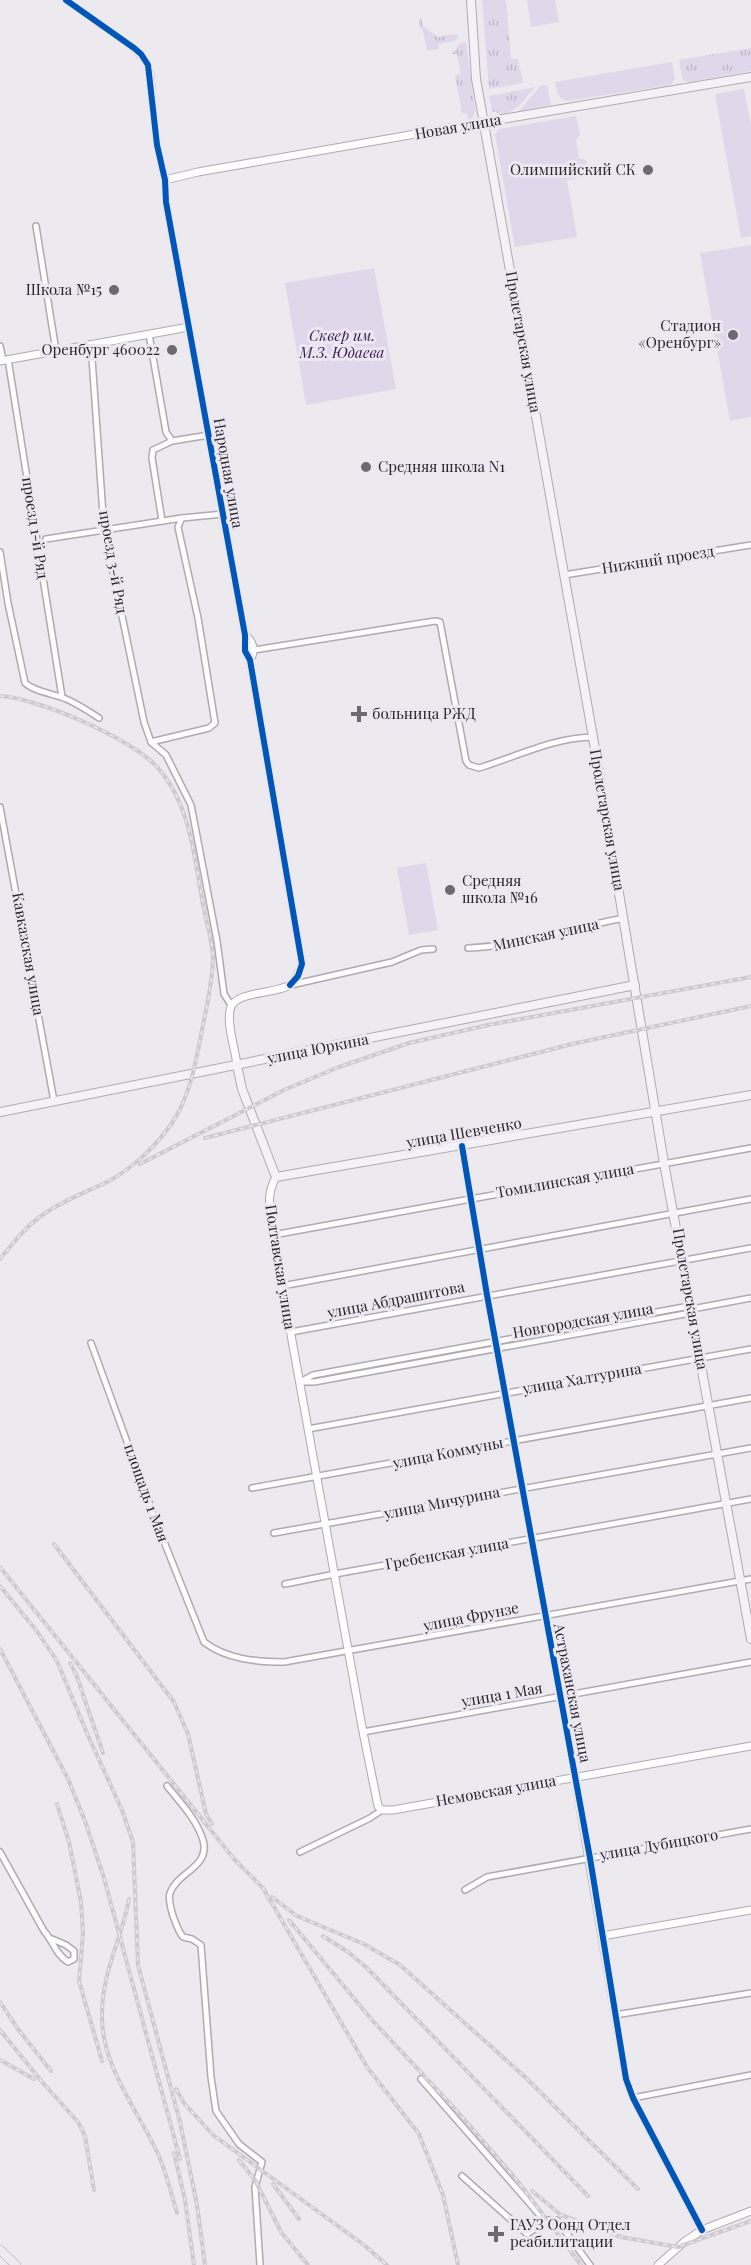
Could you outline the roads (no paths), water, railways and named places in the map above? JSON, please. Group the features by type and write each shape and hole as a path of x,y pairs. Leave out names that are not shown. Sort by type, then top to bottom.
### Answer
{"main road":[{"name":"Пролетарская улица","path":"471,0 476,79 593,737 664,1163 751,1639"},
{"name":"Новая улица","path":"484,123 751,77"},
{"name":"улица Юркина","path":"0,1112 635,985"},
{"path":"237,1065 242,1089 276,1177"},
{"name":"улица Шевченко","path":"276,1177 751,1095"},
{"path":"1,2254 16,2265"}],"street":[{"name":"Народная улица","path":"66,0 130,45 145,60 150,72 157,145 165,180 166,202 245,635 245,651 250,660 302,964 298,976 290,985"},
{"name":"Новая улица","path":"165,180 198,172 484,123"},
{"path":"36,226 56,351"},
{"path":"3,360 189,327"},
{"path":"149,334 166,432 172,441"},
{"name":"проезд 3-й Ряд","path":"92,344 104,529 144,722 151,742"},
{"name":"проезд 1-й Ряд","path":"0,346 62,697"},
{"path":"162,521 152,458 153,450 172,441 209,435"},
{"path":"45,539 223,514"},
{"path":"151,742 209,728 214,723 198,618 178,527 182,518"},
{"name":"Нижний проезд","path":"564,575 751,545"},
{"path":"0,552 23,678 30,687 62,697 82,706 99,718"},
{"path":"250,660 254,650 440,622 466,761 469,765 479,768 554,743 580,737 593,737"},
{"name":"Народная улица","path":"245,635 252,643 254,650"},
{"path":"151,742 166,755 191,805 217,941 224,993 231,1005"},
{"name":"Кавказская улица","path":"0,807 54,1101"},
{"name":"Минская улица","path":"468,948 490,948 539,939 624,918"},
{"path":"237,1065 229,1016 231,1005 237,999 392,962 421,950 433,949"},
{"name":"Астраханская улица","path":"462,1146 495,1341 576,1777 626,2079 633,2098 702,2230"},
{"name":"Томилинская улица","path":"273,1235 751,1148"},
{"name":"Полтавская улица","path":"276,1177 270,1187 269,1196 273,1235 376,1801 382,1810"},
{"path":"282,1286 751,1199"},
{"name":"улица Абдрашитова","path":"291,1332 751,1248"},
{"name":"Новгородская улица","path":"300,1382 313,1375 495,1341 684,1307 692,1309 751,1298"},
{"name":"Новгородская улица","path":"300,1382 314,1382 685,1314 692,1309"},
{"name":"площадь 1 Мая","path":"91,1343 204,1642"},
{"name":"улица Халтурина","path":"308,1429 751,1349"},
{"name":"улица Коммуны","path":"252,1488 751,1398"},
{"name":"улица Мичурина","path":"274,1533 751,1448"},
{"name":"Гребенская улица","path":"285,1584 751,1499"},
{"name":"улица Фрунзе","path":"204,1642 220,1652 249,1660 284,1662 751,1579"},
{"name":"улица 1 Мая","path":"363,1732 751,1662"},
{"name":"Немовская улица","path":"382,1810 751,1746"},
{"path":"167,1786 195,1823 204,1841 201,1861 177,1882 170,1893 170,1904 183,1937 192,1939 201,1946 211,2077 216,2111 239,2144 262,2162 255,2187 260,2265"},
{"path":"300,1852 382,1810"},
{"name":"улица Дубицкого","path":"465,1890 487,1877 751,1829"},
{"path":"0,1852 62,1959 68,1962 74,1959 74,1952 66,1945 52,1939"},
{"path":"603,1936 751,1910"},
{"path":"615,2015 751,1993"},
{"path":"633,2098 751,2075"},
{"path":"421,2079 545,2221"},
{"path":"462,2176 526,2234 545,2221 553,2218 557,2220 590,2265"},
{"path":"658,2265 684,2242 702,2230 751,2211"}],"railway":[{"path":"0,696 37,704 84,722 128,745 158,768 178,798 190,833 213,957 210,989 193,1073 179,1112 172,1123 152,1148 136,1163 118,1176 68,1200 38,1218 0,1259"},
{"path":"140,1164 284,1090 339,1067 409,1043 488,1025 751,977"},
{"path":"205,1138 572,1044 751,1006"},
{"path":"54,1544 174,1702 188,1734 206,1814 212,1824"},
{"path":"0,1567 234,1859 263,1888 367,2067 419,2134 443,2195 458,2265"},
{"path":"0,1586 36,1630 57,1661 122,1810 133,1842 138,1965 180,2122 197,2205 205,2265"},
{"path":"0,1649 68,1779 85,1821 104,1878 180,2159"},
{"path":"70,1663 76,1674 103,1753"},
{"path":"57,1804 69,1842 81,1902 83,1933 79,1981 102,2061"},
{"path":"272,1897 297,1916 364,1944 400,1965 525,2077 638,2189"},
{"path":"129,1899 105,1984 103,2033 122,2088 162,2163 177,2213"},
{"path":"289,1920 372,2020 457,2111 516,2179 581,2265"},
{"path":"323,1936 367,1968 588,2196"},
{"path":"0,2002 51,2071"},
{"path":"0,2030 78,2122 85,2136 94,2190"},
{"path":"0,2060 34,2079"},
{"path":"176,2089 184,2103 213,2135 364,2245 387,2265"},
{"path":"174,2153 185,2200 194,2265"},
{"path":"239,2160 255,2180 281,2232 308,2265"},
{"path":"273,2184 299,2219"},
{"path":"532,2191 561,2215 621,2237 678,2247 751,2221"}],"place":[{"name":"Олимпийский СК","path":"648,170"},
{"name":"Школа №15","path":"114,290"},
{"name":"Стадион «Оренбург»","path":"733,335"},
{"name":"Оренбург 460022","path":"172,350"},
{"name":"Средняя школа N1","path":"366,467"},
{"name":"больница РЖД","path":"359,714"},
{"name":"Средняя школа №16","path":"450,890"},
{"name":"ГАУЗ Оонд Отдел реабилитации","path":"496,2234"}],"park label":[{"name":"Сквер им. М.З. Юдаева","path":"342,344"}]}
